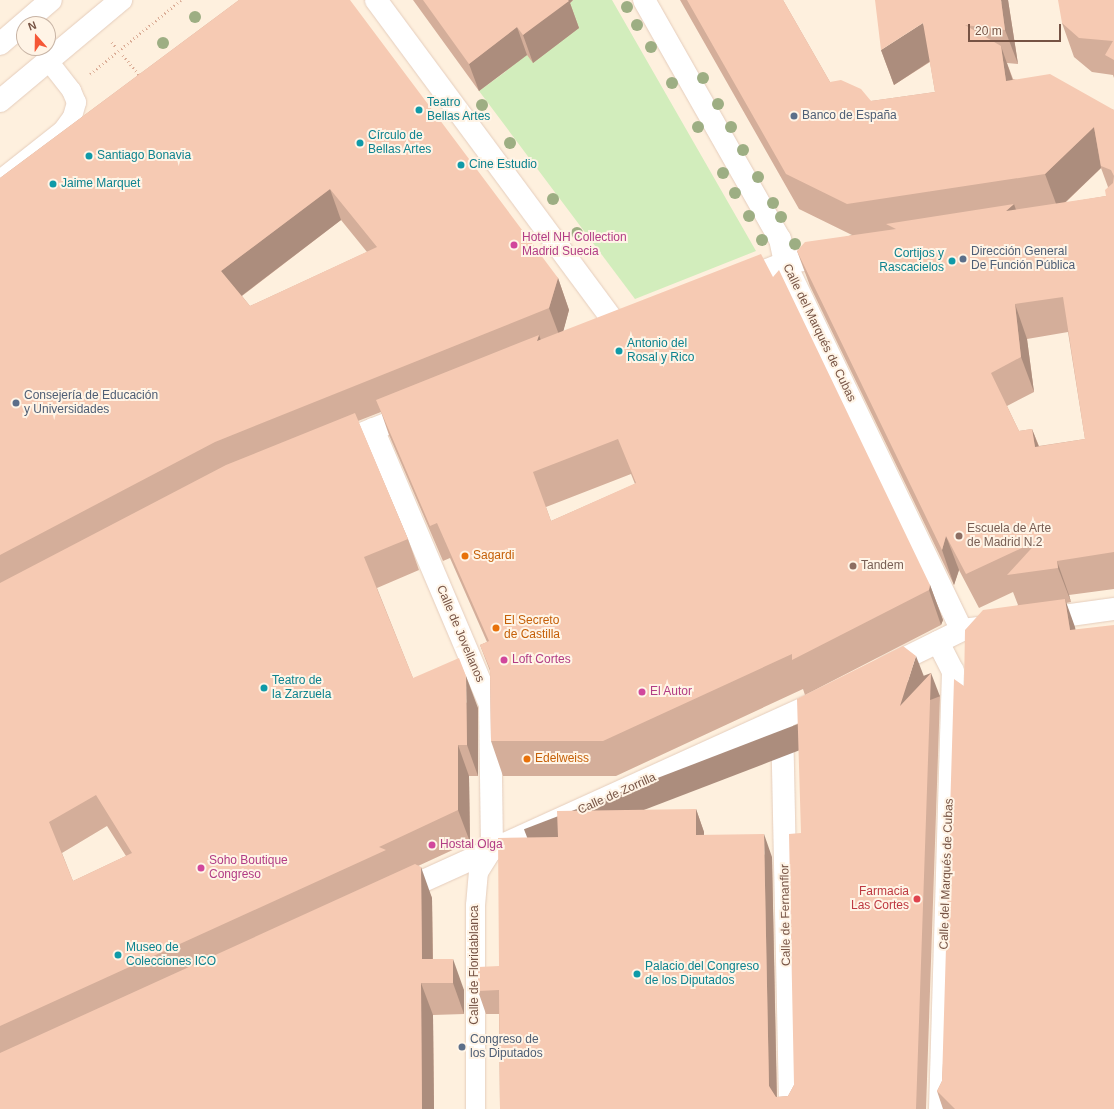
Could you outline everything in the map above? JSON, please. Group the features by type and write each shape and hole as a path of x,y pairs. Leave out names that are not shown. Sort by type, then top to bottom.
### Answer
{"street":[{"path":"0,44 51,0"},
{"path":"0,101 121,0"},
{"path":"376,0 620,330"},
{"name":"Calle del Marqués de Cubas","path":"644,0 780,239 784,263 962,630"},
{"path":"720,289 784,263 852,253"},
{"path":"598,339 641,321"},
{"path":"316,452 431,406"},
{"name":"Calle de Jovellanos","path":"373,429 490,705 492,850"},
{"path":"867,678 962,630 1114,609"},
{"name":"Calle del Marqués de Cubas","path":"938,642 953,671 940,1109"},
{"name":"Calle de Zorrilla","path":"383,900 782,720 846,688"},
{"name":"Calle de Fernanflor","path":"782,720 790,1109"}],"lane":[{"path":"0,179 62,130 72,116 76,102 71,90 48,61"},
{"name":"Calle de Floridablanca","path":"475,1109 475,905 478,872 492,850"}],"path":[{"path":"123,55 144,81"}],"green space":[{"path":"573,0 612,0 756,251 635,299 479,91 505,72"}],"building":[{"path":"239,0 350,0 558,278 549,308 215,442 0,555 0,178","holes":["330,189 377,247 250,306 221,271"]},
{"path":"423,0 569,1 523,35 517,27 469,64"},
{"name":"Banco de España","path":"687,0 783,0 830,82 841,80 861,89 871,101 935,92 923,23 881,50 875,0 1001,0 1005,30 965,25 1001,46 1006,81 1050,74 1114,110 1114,176 1111,170 1101,166 1094,127 1045,174 847,204 786,174"},
{"path":"1058,0 1114,0 1114,60 1105,55 1113,41 1079,38 1062,23"},
{"path":"1114,176 1114,552 1057,561 1058,568 1007,575 1039,540 966,574 946,536 942,550 797,251 805,242 896,229 886,224 1014,204 1006,211 1106,196 1105,190 1113,183","holes":["1063,297 1085,439 1035,447 1032,429 1019,431 991,373 1021,357 1015,304"]},
{"path":"761,254 773,277 779,270 930,585 929,590 792,660 792,654 603,741 491,741 490,669 480,645 489,641 437,523 430,526 376,400 539,335 537,341","holes":["618,439 636,483 551,521 533,472"]},
{"path":"355,413 408,539 364,557 413,678 459,658 466,676 467,745 458,745 458,810 379,847 386,850 0,1026 0,583 226,465","holes":["96,795 132,853 73,881 49,822"]},
{"path":"1065,599 1070,630 1114,625 1114,1109 955,1109 937,1091 942,1081 954,679 964,686 965,630 983,610"},
{"path":"903,646 916,656 900,706 931,673 916,1109 500,1109 499,990 478,991 478,967 499,966 498,838 558,837 557,811 696,809 696,835 764,834 769,1086 776,1097 788,1096 794,1085 789,834 801,833 797,699"},
{"path":"415,864 421,867 422,959 453,959 453,983 421,983 422,1109 0,1109 0,1053"}],"place":[{"name":"Teatro Bellas Artes","path":"419,110"},
{"name":"Banco de España","path":"794,116"},
{"name":"Círculo de Bellas Artes","path":"360,143"},
{"name":"Santiago Bonavia","path":"89,156"},
{"name":"Cine Estudio","path":"461,165"},
{"name":"Jaime Marquet","path":"53,184"},
{"name":"Hotel NH Collection Madrid Suecia","path":"514,245"},
{"name":"Dirección General De Función Pública","path":"963,259"},
{"name":"Cortijos y Rascacielos","path":"952,261"},
{"name":"Antonio del Rosal y Rico","path":"619,351"},
{"name":"Consejería de Educación y Universidades","path":"16,403"},
{"name":"Escuela de Arte de Madrid N.2","path":"959,536"},
{"name":"Sagardi","path":"465,556"},
{"name":"Tandem","path":"853,566"},
{"name":"El Secreto de Castilla","path":"496,628"},
{"name":"Loft Cortes","path":"504,660"},
{"name":"Teatro de la Zarzuela","path":"264,688"},
{"name":"El Autor","path":"642,692"},
{"name":"Edelweiss","path":"527,759"},
{"name":"Hostal Olga","path":"432,845"},
{"name":"Soho Boutique Congreso","path":"201,868"},
{"name":"Farmacia Las Cortes","path":"917,899"},
{"name":"Museo de Colecciones ICO","path":"118,955"},
{"name":"Palacio del Congreso de los Diputados","path":"637,974"},
{"name":"Congreso de los Diputados","path":"462,1047"}]}
